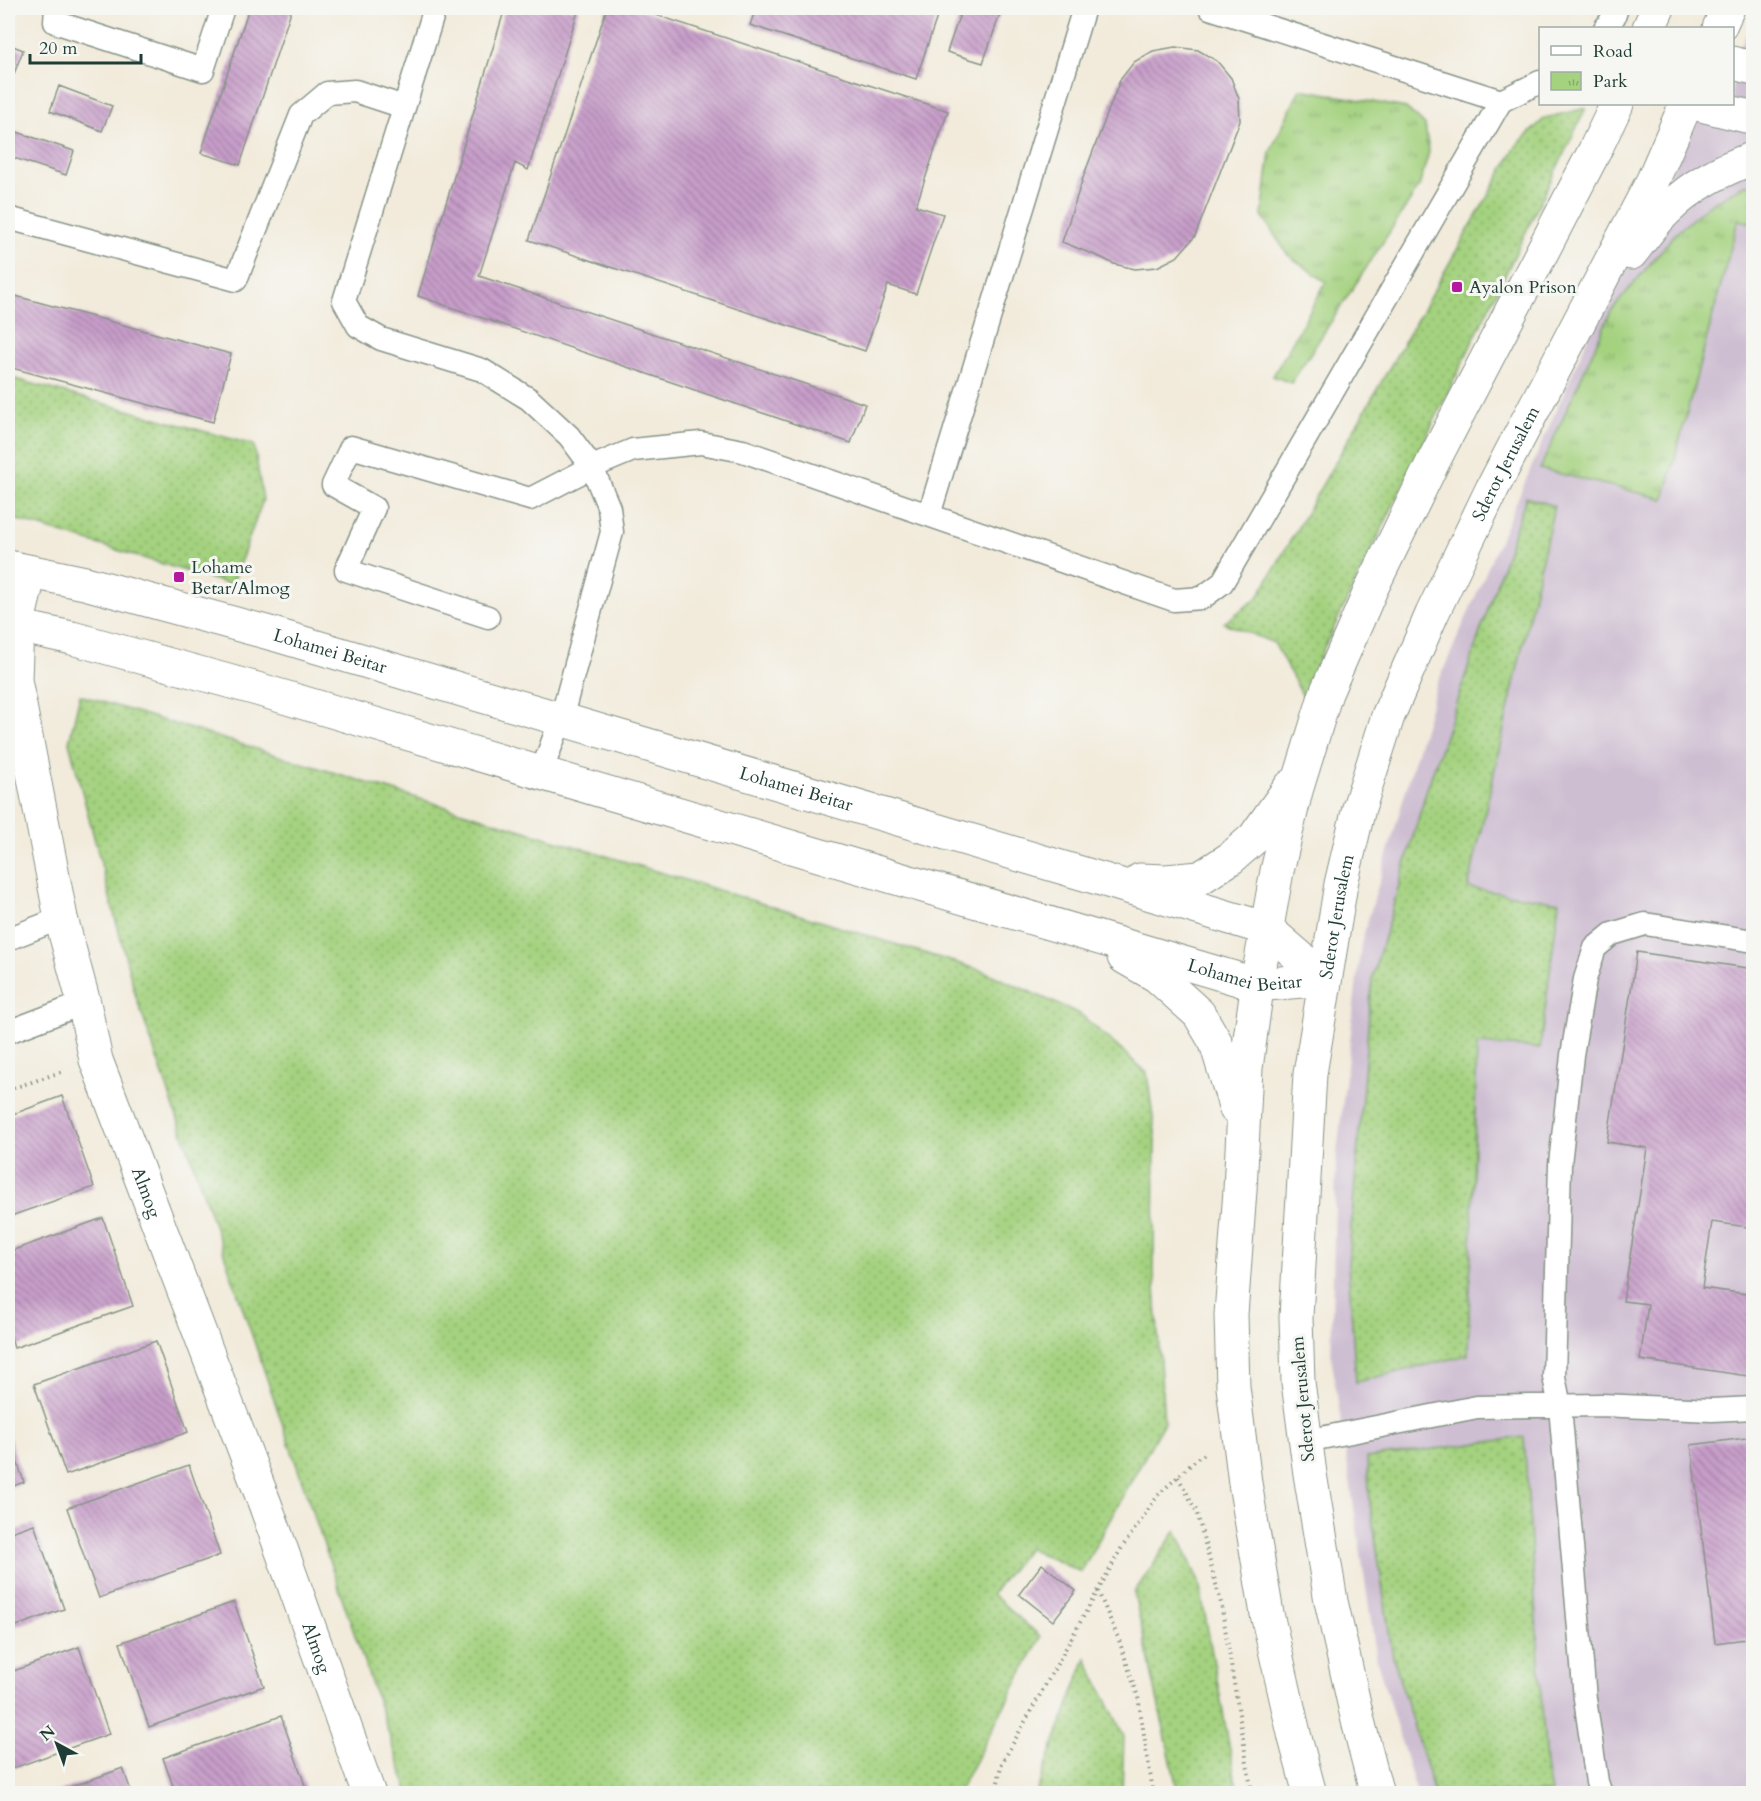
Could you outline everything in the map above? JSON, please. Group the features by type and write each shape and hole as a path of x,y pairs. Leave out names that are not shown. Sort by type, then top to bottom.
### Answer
{"main road":[{"path":"1649,27 1658,8"},
{"path":"1719,27 1728,8"},
{"path":"1734,63 1754,68"},
{"path":"1310,1794 1267,1614 1245,1483 1233,1387 1230,1315 1240,1190 1246,1068 1277,871 1326,693 1372,587 1434,460 1617,105"},
{"name":"Sderot Jerusalem","path":"1377,1794 1331,1601 1298,1382 1296,1317 1310,1074 1341,884 1359,808 1388,716 1432,614 1492,489 1653,180 1686,105"},
{"path":"1701,105 1754,118"},
{"path":"1588,306 1669,208 1700,182 1736,164 1754,158"},
{"name":"Lohamei Beitar","path":"19,569 179,608 1267,929 1325,979"},
{"name":"Almog","path":"19,569 12,625 15,680 62,918 96,1060 265,1503 369,1794"},
{"name":"Lohamei Beitar","path":"12,625 72,638 184,668 1258,985 1325,979"},
{"path":"1101,879 1166,881 1200,878 1231,858 1254,838 1303,770"},
{"path":"1078,931 1157,976 1198,1014 1216,1043 1238,1113 1240,1190"}],"lane":[{"path":"56,8 55,22 203,70 223,8"},
{"path":"435,8 344,301 358,326 381,339 482,370 530,399 569,436 592,467 609,508 612,532 561,719 541,772"},
{"path":"929,515 1084,8"},
{"path":"1210,8 1501,101"},
{"path":"1606,27 1614,17 1617,8"},
{"path":"488,617 346,570 374,508 333,485 351,447 530,499 592,467 633,450 701,443 743,452 1174,600 1202,598 1222,583 1501,101 1539,82"},
{"path":"8,218 236,280 301,115 327,93 355,91 404,107"},
{"path":"8,939 62,918"},
{"path":"1600,1794 1596,1782 1585,1699 1560,1406 1554,1377 1560,1164 1572,1054 1585,980 1595,948 1612,934 1645,924 1754,941"},
{"path":"8,1032 84,1003"},
{"path":"1306,1441 1477,1407 1601,1405 1712,1410 1754,1408"}],"path":[{"path":"8,1090 96,1060"},
{"path":"996,1794 1000,1765 1121,1549 1159,1494 1198,1458 1239,1435"},
{"path":"1178,1477 1196,1510 1221,1603 1252,1794"},
{"path":"1098,1591 1119,1640 1138,1697 1152,1794"}],"shaded area":[{"path":"1753,22 1753,1793 1417,1794 1377,1661 1331,1355 1336,1162 1361,944 1436,687 1621,261 1707,105 1734,105 1734,58"}],"green space":[{"path":"1300,89 1406,108 1425,125 1429,152 1419,187 1291,383 1273,376 1326,282 1288,255 1262,216 1270,152"},
{"path":"1586,108 1324,648 1304,698 1274,643 1224,623 1258,597 1517,145 1545,118"},
{"path":"1753,182 1753,223 1738,220 1664,499 1540,469 1611,311 1675,234 1707,206"},
{"path":"8,377 254,445 263,500 232,585 8,517"},
{"path":"1526,497 1554,506 1468,888 1559,902 1540,1048 1477,1044 1468,1355 1356,1382 1348,1264 1372,979 1426,792"},
{"path":"80,695 983,971 1080,1014 1147,1073 1155,1132 1154,1272 1164,1422 1081,1572 1028,1548 992,1594 1041,1637 958,1793 409,1793 136,997 69,742"},
{"path":"1524,1437 1546,1766 1551,1793 1434,1793 1393,1658 1370,1504 1367,1458"},
{"path":"1176,1530 1199,1582 1238,1793 1178,1793 1134,1593"},
{"path":"1086,1658 1124,1736 1122,1793 1036,1793"}],"building":[{"path":"249,8 292,8 240,165 201,153"},
{"path":"505,8 579,8 528,170 515,163 479,276 865,404 851,443 418,296"},
{"path":"607,8 635,8 948,111 916,206 943,214 916,294 888,285 865,351 529,240"},
{"path":"756,8 940,8 916,79 750,25"},
{"path":"962,8 1002,8 983,63 947,52"},
{"path":"8,44 23,50 8,90"},
{"path":"1175,47 1198,50 1217,61 1231,78 1239,99 1240,121 1195,236 1177,257 1157,267 1135,269 1114,264 1062,242 1084,175 1120,80 1134,62 1153,51"},
{"path":"59,86 112,106 102,131 50,111"},
{"path":"8,129 74,151 66,175 8,156"},
{"path":"8,294 231,354 213,422 8,367"},
{"path":"1637,952 1754,969 1754,1228 1712,1222 1702,1288 1754,1295 1754,1377 1640,1360 1648,1304 1623,1301 1647,1148 1607,1142"},
{"path":"62,1096 94,1187 8,1217 8,1116"},
{"path":"103,1218 133,1306 14,1348 8,1328 8,1252"},
{"path":"156,1341 188,1432 66,1475 34,1384"},
{"path":"8,1434 24,1482 8,1488"},
{"path":"1754,1437 1754,1638 1715,1643 1691,1445"},
{"path":"189,1465 220,1555 99,1598 67,1508"},
{"path":"34,1524 64,1609 8,1629 8,1533"},
{"path":"1042,1564 1076,1591 1053,1621 1019,1594"},
{"path":"234,1602 264,1686 149,1727 120,1643"},
{"path":"79,1647 109,1734 8,1770 8,1673"},
{"path":"281,1716 308,1794 176,1794 163,1758"},
{"path":"123,1768 132,1794 54,1794 54,1793"}],"place":[{"name":"Ayalon Prison","path":"1457,287"},
{"name":"Lohame Betar/Almog","path":"179,577"}]}
